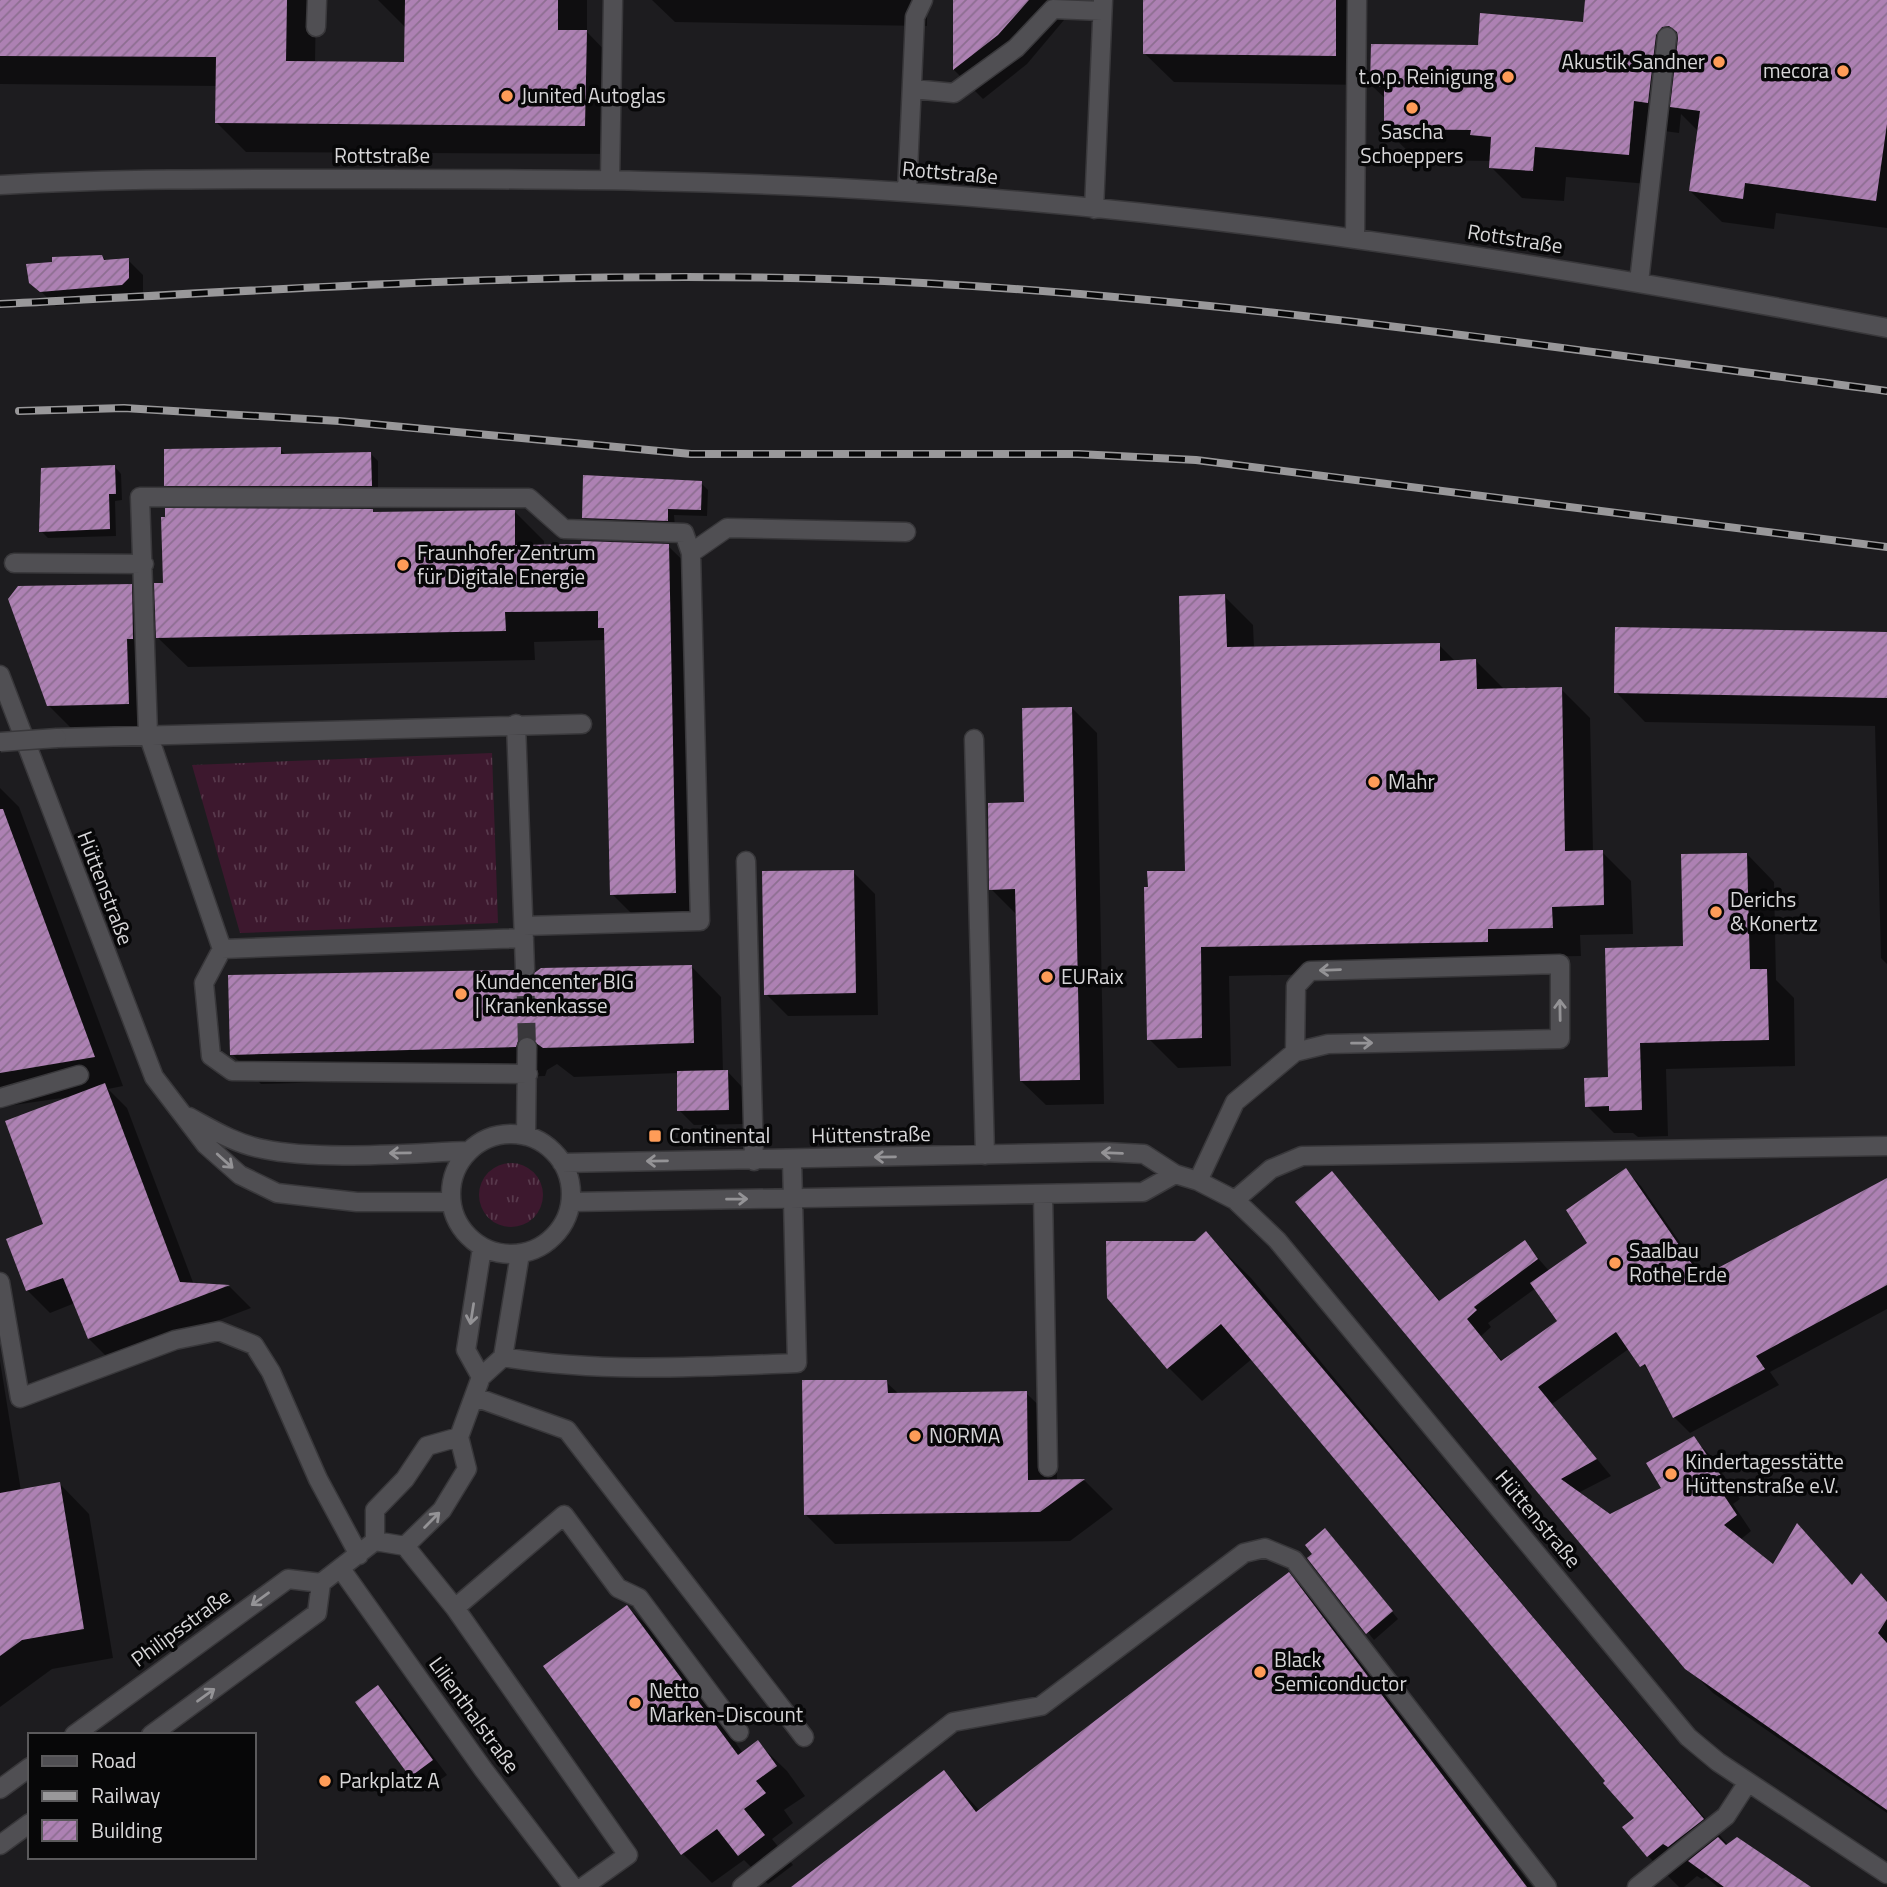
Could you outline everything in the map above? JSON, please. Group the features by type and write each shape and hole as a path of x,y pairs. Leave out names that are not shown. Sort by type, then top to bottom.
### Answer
{"street":[{"path":"316,27 317,0"},
{"path":"610,180 613,0"},
{"path":"907,192 915,17 923,0"},
{"path":"1355,238 1357,0"},
{"path":"913,89 954,93 1016,48 1054,9 1102,5 1094,209"},
{"path":"1639,282 1667,37"},
{"name":"Rottstraße","path":"0,185 248,179 610,180 907,192 1094,209 1355,238 1639,282 1887,328"},
{"path":"222,949 700,921 691,553 684,533 564,529 529,498 140,496 148,734 222,949 204,983 211,1056 232,1071 528,1074"},
{"path":"691,553 727,528 906,532"},
{"path":"14,563 144,564"},
{"name":"Hüttenstraße","path":"0,675 154,1077 206,1144 240,1175 277,1193 357,1202 450,1202"},
{"path":"0,742 148,734 582,723"},
{"path":"516,724 525,969"},
{"path":"974,739 985,1155"},
{"path":"746,861 754,1161"},
{"path":"1198,1181 1236,1102 1294,1052 1328,1044 1560,1039 1560,964 1310,971 1296,986 1294,1052"},
{"path":"526,1136 527,1047"},
{"path":"0,1098 79,1075"},
{"name":"Hüttenstraße","path":"179,1111 225,1137 262,1149 306,1154 468,1151"},
{"path":"506,1134 526,1136 540,1142 562,1163 571,1189 571,1202 565,1221 554,1237 538,1249 520,1254 501,1254 482,1248 467,1236 456,1221 450,1202 451,1183 457,1166 468,1151 485,1139 506,1134"},
{"path":"1235,1200 1271,1169 1302,1156 1887,1146"},
{"name":"Hüttenstraße","path":"562,1163 1144,1154 1175,1174 1198,1181 1235,1200 1277,1240 1688,1737 1748,1782 1887,1874"},
{"path":"503,1357 559,1366 673,1367 797,1363 792,1160"},
{"path":"571,1202 1143,1192 1175,1174"},
{"path":"1043,1194 1048,1467"},
{"path":"481,1377 466,1350 482,1248"},
{"path":"405,1546 442,1510 467,1469 459,1437 481,1377 503,1357 520,1254"},
{"path":"0,1282 20,1398 175,1340 219,1331 254,1345 271,1372 318,1479 359,1555"},
{"path":"475,1397 567,1430 804,1737"},
{"path":"154,1733 317,1614 321,1583 375,1541 375,1510 405,1479 427,1446 459,1437"},
{"path":"455,1608 564,1515 618,1588 639,1598 739,1732"},
{"path":"375,1541 405,1546 455,1608 628,1854 583,1887"},
{"path":"742,1887 953,1722 1041,1706 1244,1553 1265,1548 1294,1560 1547,1887"},
{"name":"Lilienthalstraße","path":"341,1569 484,1769 573,1887"},
{"name":"Philipsstraße","path":"77,1733 288,1579 321,1583"},
{"path":"0,1789 28,1768"},
{"path":"1637,1887 1726,1816 1748,1782"},
{"path":"0,1845 28,1824"}],"green space":[{"path":"492,753 498,923 240,933 192,765"},
{"path":"505,1163 517,1163 534,1172 541,1183 541,1207 534,1218 517,1227 505,1227 493,1222 484,1213 479,1201 479,1189 484,1177 493,1168"}],"building":[{"path":"0,0 287,0 286,61 404,62 405,0 558,0 558,30 587,30 585,126 215,123 216,57 0,56"},
{"path":"953,0 1029,0 998,35 953,70"},
{"path":"1143,0 1336,0 1336,56 1143,54"},
{"path":"1585,0 1887,0 1887,124 1876,201 1745,183 1743,199 1689,191 1700,111 1670,107 1678,38 1677,32 1669,26 1662,27 1656,35 1648,103 1634,101 1629,155 1535,147 1533,171 1489,168 1491,137 1470,135 1471,130 1384,129 1384,87 1370,86 1371,44 1478,45 1480,13 1583,22"},
{"path":"102,255 104,260 129,258 129,278 122,285 40,292 29,283 26,264 52,262 52,257"},
{"path":"281,447 281,454 371,452 372,486 164,486 164,449"},
{"path":"115,465 116,494 109,494 110,529 39,532 41,468"},
{"path":"583,475 702,481 701,510 668,509 668,521 582,518"},
{"path":"165,508 373,509 373,512 515,510 515,545 581,544 581,541 669,544 676,893 610,895 604,628 598,628 598,611 505,612 506,631 156,638 154,583 163,583 161,517 165,517"},
{"path":"132,584 133,639 127,639 129,704 47,706 8,599 18,586"},
{"name":"Mahr","path":"1225,594 1227,647 1440,643 1440,661 1476,659 1477,689 1562,687 1565,851 1603,850 1604,905 1552,907 1553,928 1488,929 1488,942 1201,947 1202,1038 1147,1040 1144,887 1148,887 1147,871 1185,871 1179,596"},
{"path":"1615,627 1887,632 1887,698 1614,693"},
{"name":"EURaix","path":"1072,707 1080,1080 1020,1081 1015,889 989,890 988,803 1024,802 1022,708"},
{"path":"0,809 3,809 95,1057 0,1073"},
{"name":"Derichs & Konertz","path":"1747,853 1750,969 1767,969 1769,1040 1640,1043 1642,1110 1609,1111 1609,1106 1585,1107 1584,1078 1608,1077 1605,948 1683,946 1681,854"},
{"path":"854,870 856,993 764,995 762,871"},
{"name":"Kundencenter BIG | Krankenkasse","path":"692,965 694,1043 543,1048 526,1036 518,1041 516,1047 230,1055 228,975 514,970 516,976 525,980 541,968"},
{"path":"728,1070 729,1110 677,1111 677,1071"},
{"path":"105,1083 180,1282 230,1285 88,1339 63,1278 26,1291 6,1239 43,1224 5,1121"},
{"path":"1626,1168 1701,1277 1887,1178 1887,1285 1756,1356 1765,1369 1673,1418 1645,1364 1640,1367 1616,1332 1538,1387 1597,1459 1561,1479 1610,1514 1661,1488 1646,1463 1694,1436 1726,1483 1719,1488 1737,1515 1724,1525 1773,1564 1797,1523 1852,1585 1861,1573 1887,1602 1887,1619 1878,1633 1887,1643 1887,1810 1685,1669 1295,1202 1332,1171 1439,1301 1525,1240 1538,1259 1474,1307 1477,1310 1467,1319 1501,1361 1557,1321 1530,1283 1587,1243 1566,1210"},
{"path":"1206,1231 1704,1819 1668,1847 1663,1844 1647,1857 1622,1827 1634,1818 1603,1783 1605,1781 1221,1324 1167,1369 1107,1298 1106,1241 1195,1241"},
{"name":"NORMA","path":"802,1380 887,1380 888,1393 1027,1391 1028,1480 1085,1479 1040,1512 804,1515"},
{"path":"60,1482 84,1629 22,1640 0,1656 0,1493"},
{"path":"1325,1528 1393,1611 1366,1634 1307,1558 1312,1554 1305,1545"},
{"name":"Black Semiconductor","path":"1289,1572 1527,1887 791,1887 944,1770 976,1812"},
{"name":"Netto Marken-Discount","path":"627,1605 738,1755 758,1740 777,1766 756,1781 766,1793 744,1809 765,1835 738,1856 717,1829 681,1855 543,1666"},
{"path":"378,1685 433,1760 410,1777 355,1702"},
{"path":"1718,1837 1726,1845 1737,1837 1811,1887 1724,1887 1688,1861"}],"tunnel":[{"path":"525,969 527,1047"}],"railway":[{"path":"0,304 346,286 577,278 808,278 923,283 1044,291 1285,314 1887,391"},
{"path":"19,411 124,408 339,421 691,454 1078,454 1196,460 1887,547"}],"place":[{"name":"Akustik Sandner","path":"1719,62"},
{"name":"mecora","path":"1843,71"},
{"name":"t.o.p. Reinigung","path":"1508,77"},
{"name":"Junited Autoglas","path":"507,96"},
{"name":"Sascha Schoeppers","path":"1412,108"},
{"name":"Fraunhofer Zentrum für Digitale Energie","path":"403,565"},
{"name":"Mahr","path":"1374,782"},
{"name":"Derichs & Konertz","path":"1716,912"},
{"name":"EURaix","path":"1047,977"},
{"name":"Kundencenter BIG | Krankenkasse","path":"461,994"},
{"name":"Continental","path":"655,1136"},
{"name":"Saalbau Rothe Erde","path":"1615,1263"},
{"name":"NORMA","path":"915,1436"},
{"name":"Kindertagesstätte Hüttenstraße e.V.","path":"1671,1474"},
{"name":"Black Semiconductor","path":"1260,1672"},
{"name":"Netto Marken-Discount","path":"635,1703"},
{"name":"Parkplatz A","path":"325,1781"}]}
